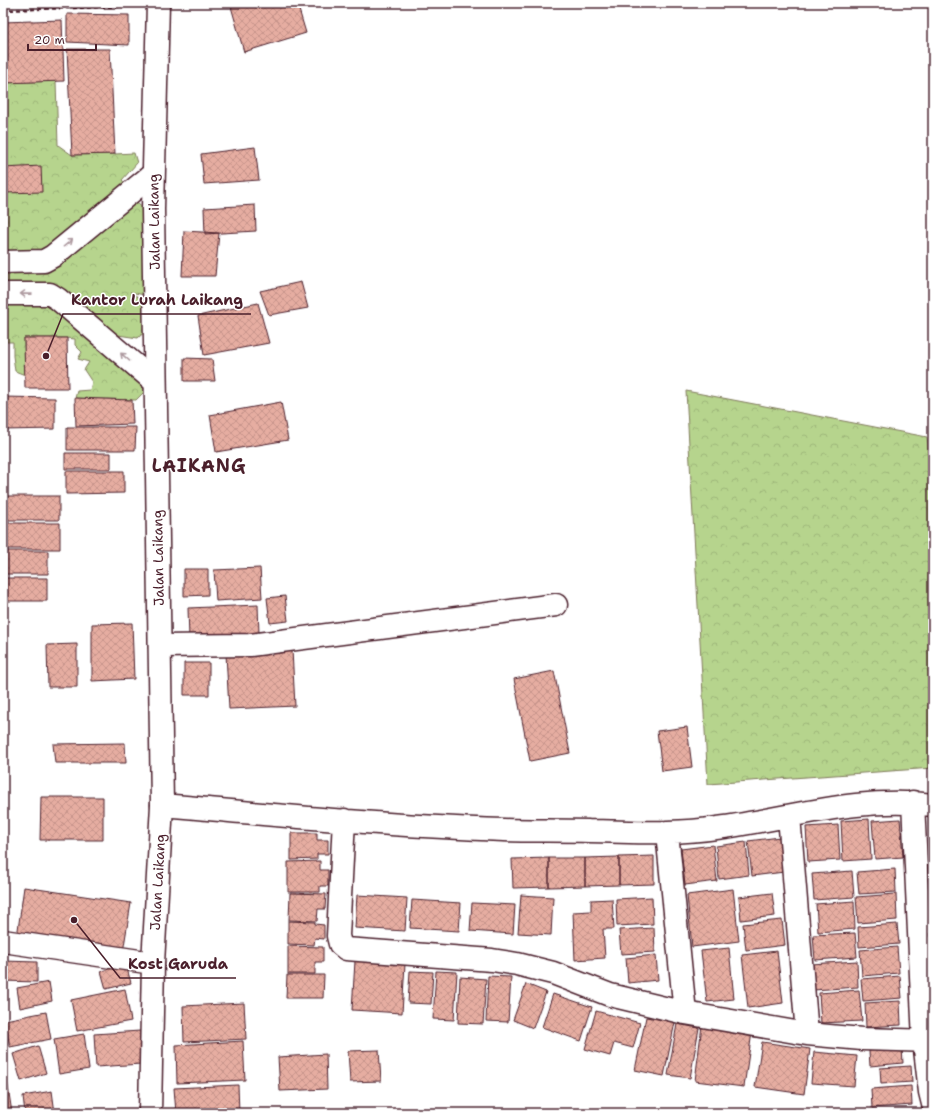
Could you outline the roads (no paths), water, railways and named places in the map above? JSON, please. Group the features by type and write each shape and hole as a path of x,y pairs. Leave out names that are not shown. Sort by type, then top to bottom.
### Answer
{"street":[{"name":"Jalan Laikang","path":"150,1113 153,963 162,805 153,209 158,4"},
{"path":"3,262 44,261 53,256 153,174"},
{"path":"3,294 50,294 58,299 155,382"},
{"path":"160,646 250,645 556,605"},
{"path":"162,805 344,820 504,830 667,832 709,830 815,810 867,804 923,803 928,1041 930,1092 933,1104"},
{"path":"789,816 807,1034"},
{"path":"344,820 338,936 340,944 346,949 492,960 517,964 553,973 610,995 685,1013 807,1034 862,1040 928,1041"},
{"path":"667,832 685,1013"},
{"path":"3,941 153,963"}],"place":[{"name":"Kantor Lurah Laikang","path":"46,356"},
{"name":"Kost Garuda","path":"74,920"}],"district":[{"name":"LAIKANG","path":"199,466"}]}
